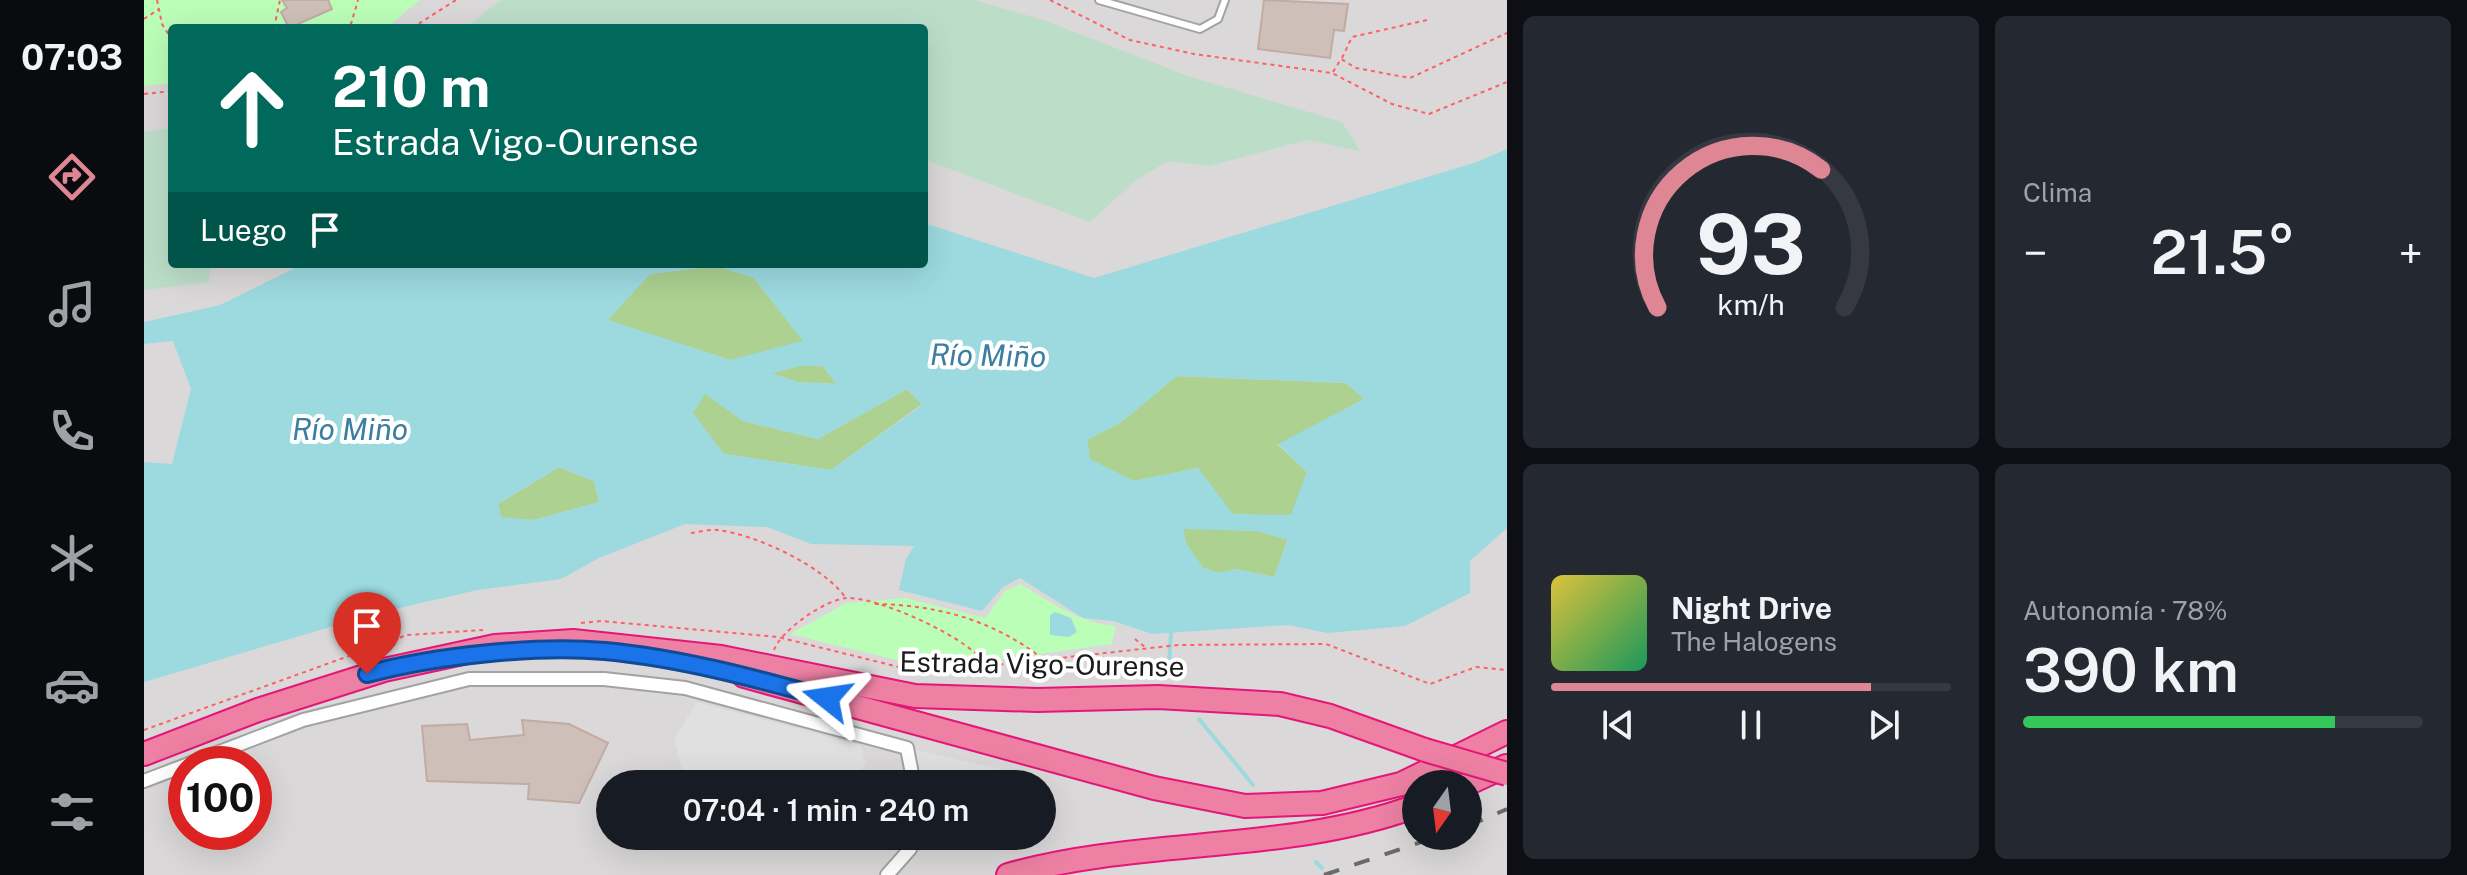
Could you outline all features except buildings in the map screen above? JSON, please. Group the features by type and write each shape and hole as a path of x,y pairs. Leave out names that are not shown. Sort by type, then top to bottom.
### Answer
{"highway":[{"name":"Estrada Vigo-Ourense","path":"144,754 336,683 495,646 573,641 620,643 721,657 915,696 1037,700 1158,697 1280,704 1330,716 1425,750"},
{"path":"422,661 535,652 603,651 675,662 737,674 1154,788 1245,806 1322,803 1401,784 1507,732"},
{"path":"1425,750 1507,766"},
{"path":"1425,750 1507,774"},
{"path":"1482,777 1507,766"},
{"path":"1008,875 1046,864 1116,853 1326,830 1378,820 1402,811"}],"street":[{"path":"234,746 303,720 469,679 604,679 685,688 907,748 911,770"},
{"path":"144,781 168,772"},
{"path":"887,875 909,850"}],"lane":[{"path":"1099,0 1200,29 1218,19 1225,0"}],"path":[{"path":"157,0 162,24 168,34"},
{"path":"275,24 280,0"},
{"path":"351,24 358,0"},
{"path":"418,24 456,0"},
{"path":"1050,0 1130,40 1194,54 1332,73 1392,104 1429,114 1507,82"},
{"path":"144,19 159,9"},
{"path":"1332,73 1352,37 1427,20"},
{"path":"1341,59 1356,68 1410,78 1507,33"},
{"path":"144,94 168,91"},
{"path":"691,533 717,530 790,554 833,581 845,598"},
{"path":"772,655 778,637 791,624 845,598 898,610 938,629 978,652 988,666"},
{"path":"870,604 919,604 996,627 1044,659"},
{"path":"1135,639 1147,648"},
{"path":"1157,647 1326,644 1430,684 1476,667 1507,670"}],"shaded area":[{"path":"144,0 1507,0 1507,875 144,875"},
{"path":"697,702 860,745 866,763 861,770 682,770 674,739"},
{"path":"912,749 1005,770 916,770"}],"green space":[{"path":"144,0 420,0 391,24 168,24 168,83 144,86"},
{"path":"501,0 974,0 1046,21 1188,76 1342,122 1360,151 1307,140 1209,166 1168,161 1136,180 1090,222 928,161 928,24 470,24"},
{"path":"168,129 168,268 211,268 208,282 144,290 144,132"},
{"path":"723,268 754,278 837,384 798,382 607,320 650,274"},
{"path":"1177,376 1346,383 1364,399 1278,445 1307,472 1291,516 1232,514 1198,468 1134,481 1090,460 1087,440 1120,423"},
{"path":"907,389 922,404 831,470 724,454 692,413 705,393 743,421 818,439"},
{"path":"559,467 594,481 599,502 534,520 501,518 498,504"},
{"path":"1183,528 1256,531 1288,539 1274,577 1236,569 1219,573 1203,568 1186,543"},
{"path":"1021,584 1078,616 1116,626 1112,644 947,667 909,663 790,634 846,603 905,598 985,618 1005,591"}],"water":[{"name":"Río Miño","path":"1507,149 1507,528 1470,561 1470,593 1405,626 1328,633 1288,625 1152,634 1113,621 1083,618 1020,578 1003,587 982,611 899,590 906,559 914,546 811,544 767,527 685,524 599,558 561,579 477,590 378,613 144,682 144,462 172,464 191,389 173,341 144,344 144,322 220,305 295,268 700,268 650,274 608,320 798,382 836,384 754,278 723,268 928,268 928,224 1094,278 1477,162","holes":["1177,376 1346,383 1364,399 1278,444 1307,472 1291,515 1233,514 1198,468 1134,481 1090,459 1087,440 1120,423","907,389 922,405 831,470 724,454 693,413 705,394 743,421 818,439","559,467 594,481 599,502 534,520 501,517 498,504","1183,529 1256,531 1288,540 1274,577 1236,569 1219,573 1203,568 1186,543"]},
{"path":"1055,612 1071,618 1077,632 1069,637 1050,635 1050,615"}],"waterway":[{"name":"Río Miño","path":"720,375 799,354 848,354"},
{"path":"1169,663 1171,634"},
{"path":"1199,719 1253,785"},
{"path":"1316,862 1322,868"}],"railway":[{"path":"1482,820 1507,809"},
{"path":"1324,875 1402,849"}],"route":[{"path":"367,674 422,661 535,652 603,651 737,674 827,698"}]}
